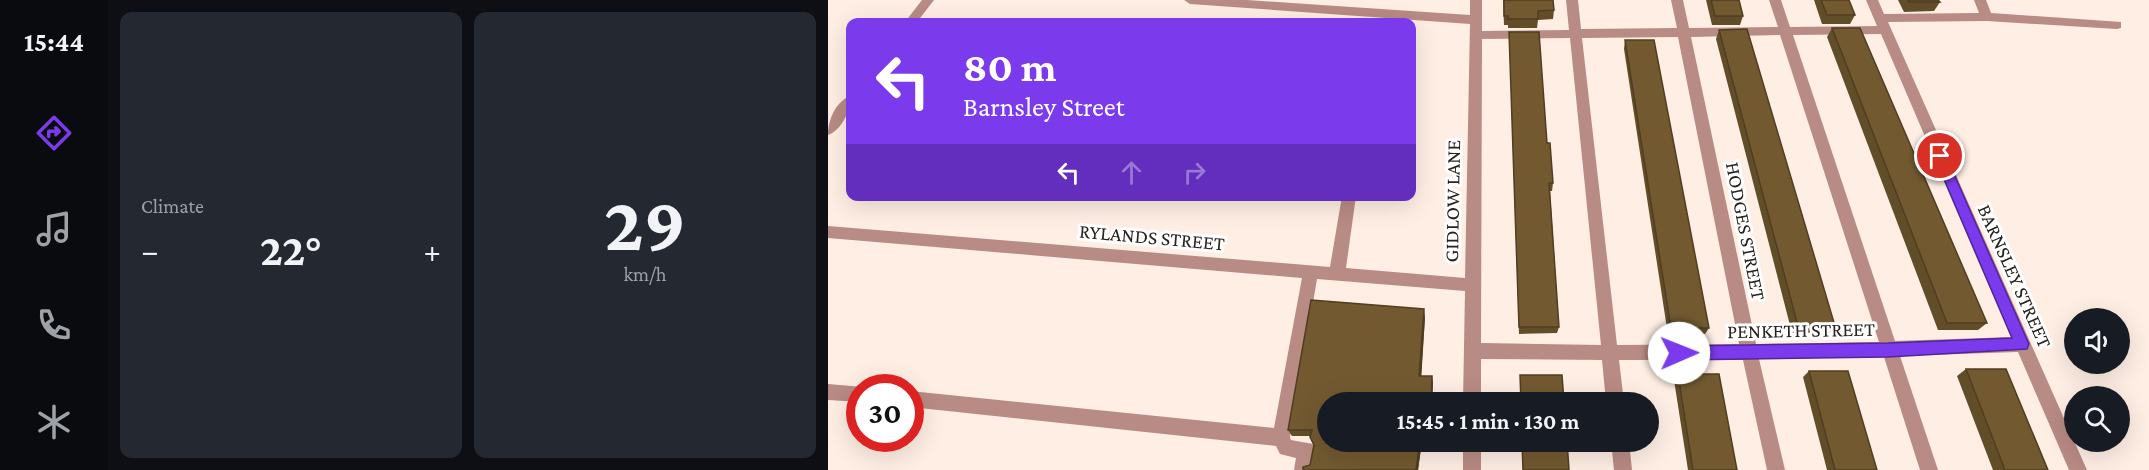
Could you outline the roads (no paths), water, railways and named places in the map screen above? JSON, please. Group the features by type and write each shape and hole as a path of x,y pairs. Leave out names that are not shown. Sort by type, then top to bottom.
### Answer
{"street":[{"path":"914,18 928,0"},
{"path":"1190,0 1367,18"},
{"name":"GIDLOW LANE","path":"1472,392 1476,0"},
{"path":"1572,0 1614,392"},
{"name":"HODGES STREET","path":"1677,0 1749,351 1776,470"},
{"path":"1775,0 1929,470"},
{"name":"BARNSLEY STREET","path":"1872,0 2078,470"},
{"path":"1980,0 1987,17"},
{"path":"1476,35 1787,32 1987,17 2117,25"},
{"path":"1416,19 1476,20"},
{"path":"828,130 846,108"},
{"path":"1336,273 1348,201"},
{"name":"RYLANDS STREET","path":"828,232 1473,285"},
{"path":"1303,470 1307,450 1286,448 1281,438 1311,271"},
{"name":"PENKETH STREET","path":"1473,351 1610,354 1888,350 2022,344"},
{"path":"828,392 846,393"},
{"path":"924,400 1281,438"},
{"path":"1472,452 1472,470"},
{"path":"1621,452 1623,470"}]}
